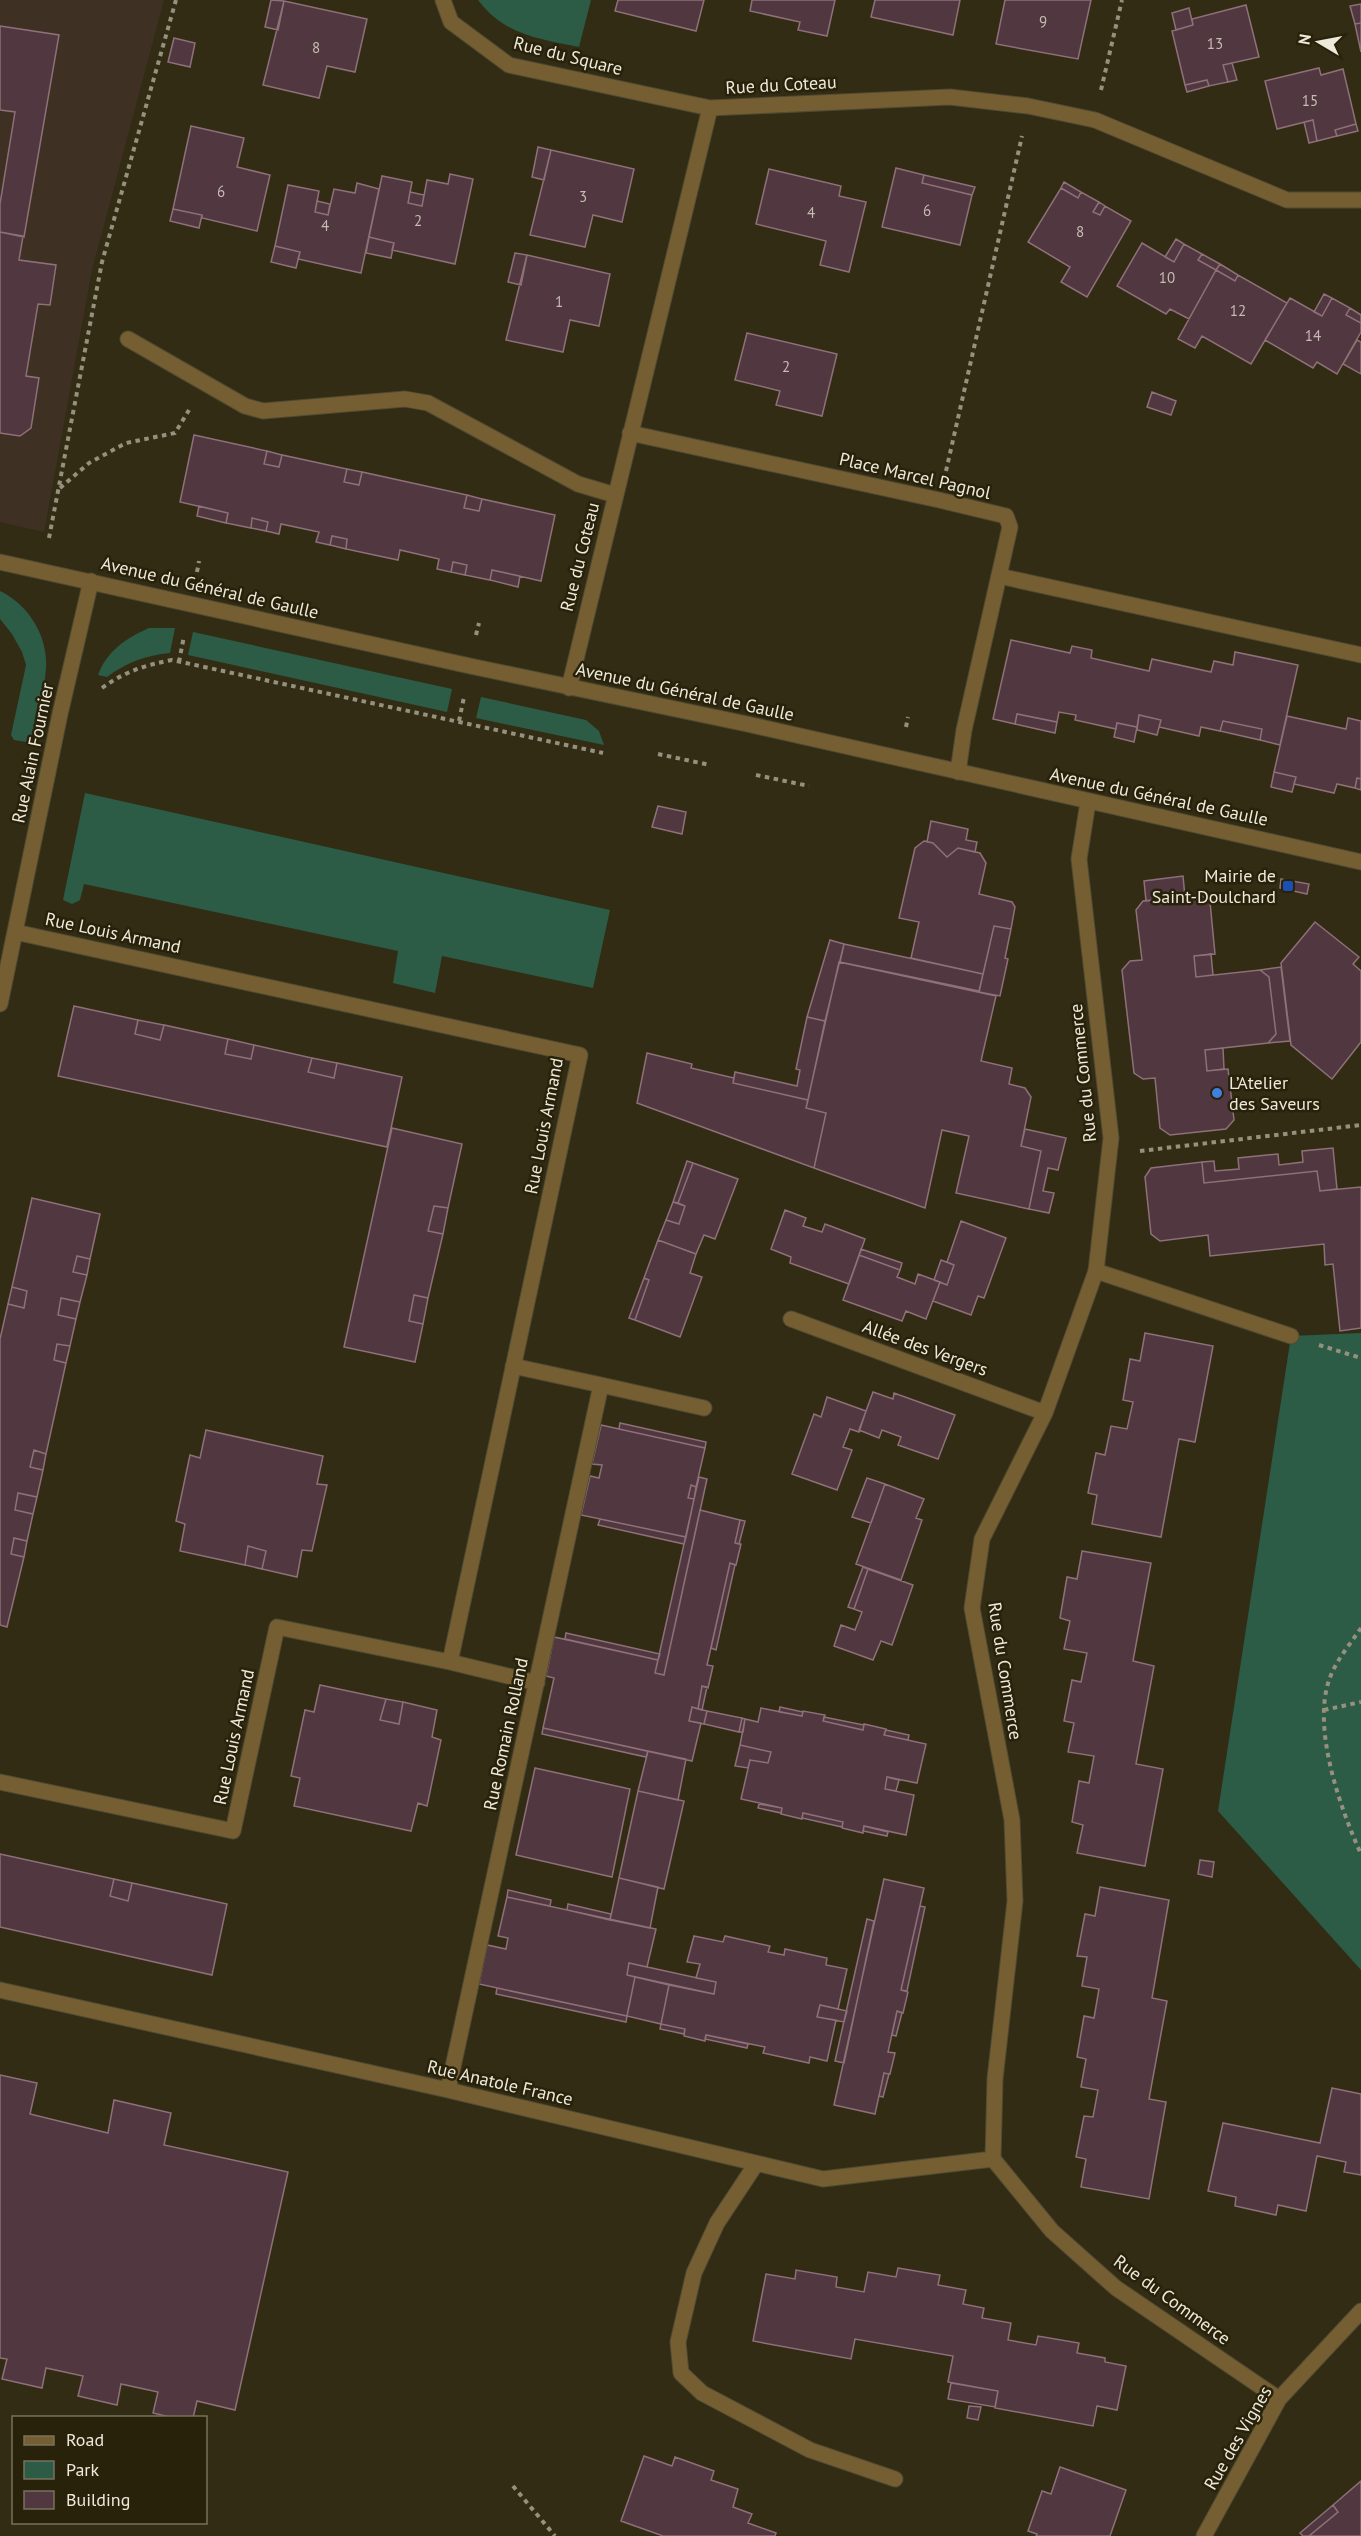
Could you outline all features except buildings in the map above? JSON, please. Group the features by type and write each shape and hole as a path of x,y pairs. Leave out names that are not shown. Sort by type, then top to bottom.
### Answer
{"street":[{"name":"Rue du Square","path":"443,0 451,22 508,65 710,108"},
{"name":"Rue du Coteau","path":"569,688 710,108 950,97 1028,106 1095,120 1287,200 1361,200"},
{"path":"128,339 244,406 263,411 405,399 428,403 578,484 615,495"},
{"name":"Place Marcel Pagnol","path":"630,434 1006,516 1010,527 964,730 958,772"},
{"name":"Avenue du Général de Gaulle","path":"0,562 1361,862"},
{"path":"999,576 1361,655"},
{"name":"Rue Alain Fournier","path":"0,1004 60,714 91,581"},
{"name":"Rue du Commerce","path":"1088,802 1079,859 1111,1138 1095,1271 1045,1413 982,1539 972,1608 1012,1820 1015,1901 994,2079 993,2158 1052,2231 1116,2288 1279,2399"},
{"name":"Rue Louis Armand","path":"15,932 580,1055 450,1662"},
{"path":"1095,1271 1291,1336"},
{"name":"Allée des Vergers","path":"791,1320 1045,1413"},
{"path":"513,1366 704,1408"},
{"name":"Rue Romain Rolland","path":"448,2090 601,1386"},
{"name":"Rue Louis Armand","path":"0,1782 233,1831 277,1627 450,1662 537,1683"},
{"name":"Rue Anatole France","path":"0,1990 448,2090 823,2179 993,2158"},
{"path":"756,2164 717,2223 694,2273 678,2342 681,2373 702,2393 810,2450 895,2479"},
{"name":"Rue des Vignes","path":"1204,2536 1279,2399 1361,2311"}],"path":[{"path":"49,538 102,262 176,0"},
{"path":"1095,120 1122,0"},
{"path":"939,500 1023,129"},
{"path":"59,488 89,463 126,442 176,433 205,384"},
{"path":"179,662 185,630"},
{"path":"102,688 121,674 146,665 172,660 603,753"},
{"path":"459,721 465,687"},
{"path":"658,754 711,765"},
{"path":"756,775 809,786"},
{"path":"1110,1155 1361,1125"},
{"path":"1291,1336 1361,1358"},
{"path":"1361,1628 1331,1675 1324,1710 1331,1776 1361,1854"},
{"path":"1324,1710 1361,1702"},
{"path":"513,2486 555,2536"}],"shaded area":[{"path":"0,0 164,0 92,270 44,532 0,522"}],"green space":[{"path":"478,0 591,0 579,47 523,34 499,21"},
{"path":"0,591 19,604 34,622 44,644 46,655 44,684 33,737 26,742 14,740 11,735 26,665 12,634 0,619"},
{"path":"149,628 175,628 170,653 137,660 107,677 98,675 102,666 118,646"},
{"path":"193,632 452,689 447,712 188,655"},
{"path":"481,697 586,720 599,731 604,745 476,718"},
{"path":"85,793 610,910 593,988 442,956 435,993 393,983 398,951 84,884 80,900 72,904 63,900"},
{"path":"1361,1333 1361,1970 1218,1811 1291,1336"}],"place":[{"name":"Mairie de Saint-Doulchard","path":"1288,886"},
{"name":"L’Atelier des Saveurs","path":"1217,1093"}]}
